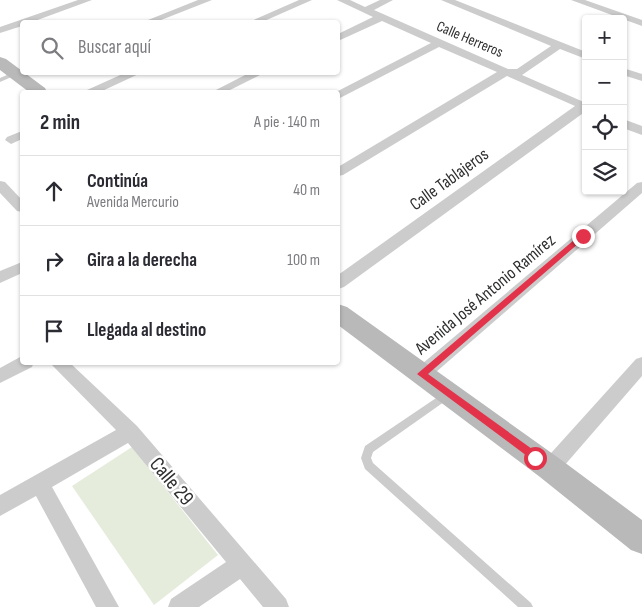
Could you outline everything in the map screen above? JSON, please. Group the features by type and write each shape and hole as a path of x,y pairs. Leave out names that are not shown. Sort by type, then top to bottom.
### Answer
{"street":[{"path":"29,20 86,0"},
{"path":"153,20 206,0"},
{"path":"259,20 307,0"},
{"name":"Calle Herreros","path":"342,0 582,105"},
{"path":"366,10 388,0"},
{"path":"446,0 582,54"},
{"path":"577,0 642,23"},
{"path":"340,37 382,17"},
{"path":"0,30 20,23"},
{"path":"340,95 438,43"},
{"path":"340,171 506,72 520,72 559,45"},
{"path":"0,62 12,75 37,90"},
{"path":"627,72 642,78"},
{"path":"96,90 131,75"},
{"path":"222,90 255,75"},
{"name":"Calle Tablajeros","path":"340,282 582,107"},
{"path":"627,125 642,131"},
{"path":"0,185 20,206"},
{"name":"Avenida José Antonio Ramírez","path":"422,374 642,186"},
{"path":"0,277 20,267"},
{"path":"340,314 550,468 642,539"},
{"path":"550,468 642,364"},
{"path":"0,376 20,365"},
{"name":"Calle 29","path":"60,365 130,432 278,607"},
{"path":"0,506 130,432"},
{"path":"40,484 108,607"},
{"path":"179,607 242,564"}],"lane":[{"path":"448,394 369,449 366,458 369,466 526,607"}],"green space":[{"path":"132,447 218,555 154,605 72,486"}],"route":[{"path":"535,458 422,374 583,236"}]}
